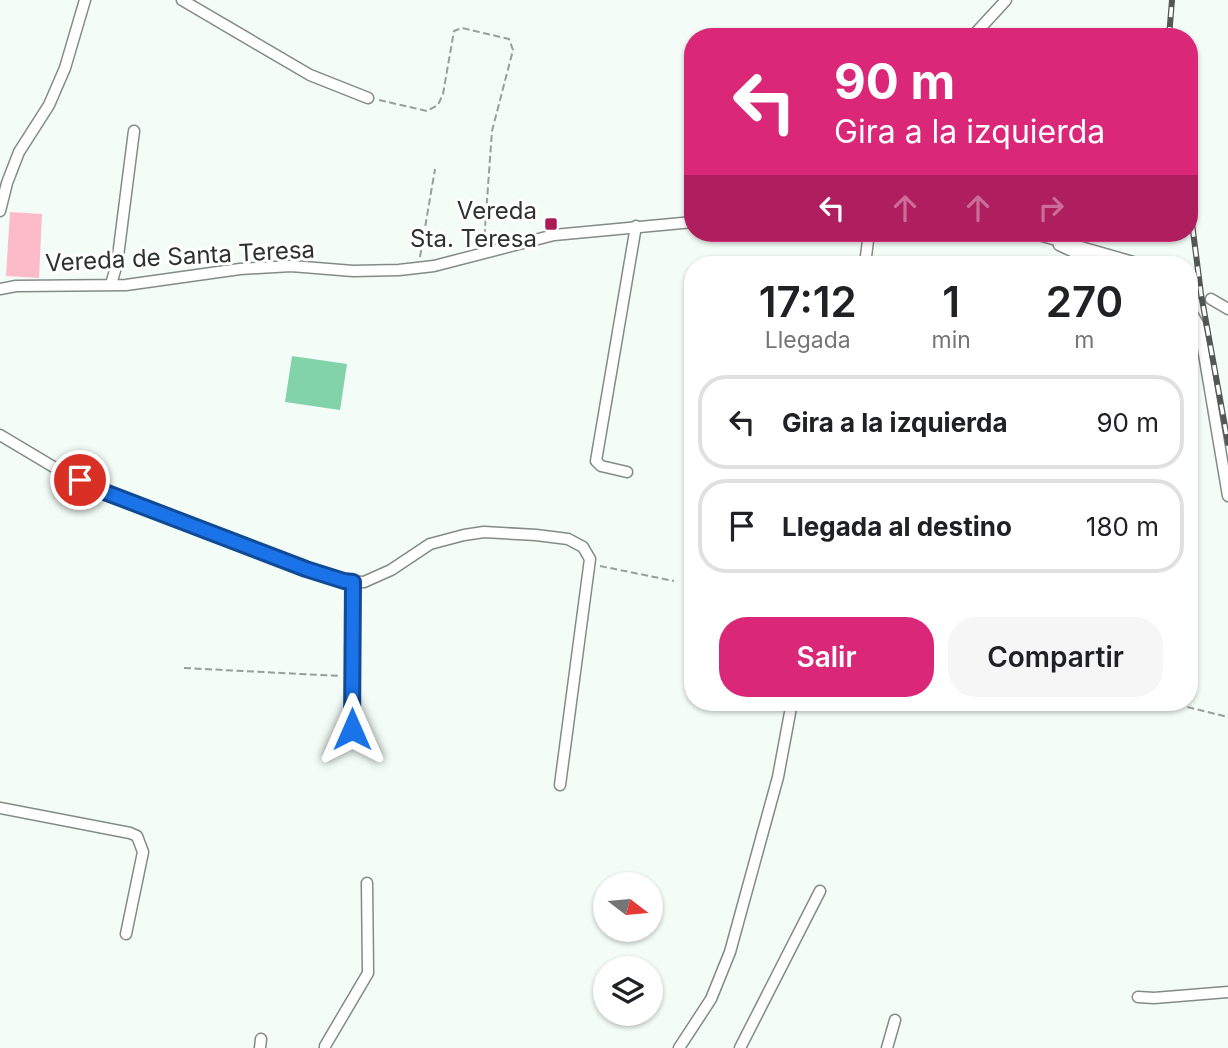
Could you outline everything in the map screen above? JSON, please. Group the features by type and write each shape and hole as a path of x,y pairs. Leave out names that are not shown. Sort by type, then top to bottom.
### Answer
{"street":[{"path":"0,211 19,152 49,105 65,68 85,0"},
{"path":"182,0 310,75 368,98"},
{"path":"980,28 1006,0"},
{"path":"111,284 117,264 134,131"},
{"name":"Vereda de Santa Teresa","path":"0,289 16,286 126,285 240,269 291,266 353,271 399,271 434,266 554,235 684,223"},
{"path":"627,472 601,466 596,461 636,226"},
{"path":"1053,242 1083,256"},
{"path":"1065,242 1113,256"},
{"path":"1211,299 1228,309"},
{"path":"1198,324 1228,496"},
{"path":"0,435 102,491 344,581 365,582 391,570 429,544 484,532 568,539 583,547 590,559 560,785"},
{"path":"352,729 353,582"},
{"path":"679,1048 711,999 730,952 778,776 790,711"},
{"path":"0,808 137,836 142,852 126,934"},
{"path":"325,1048 368,973 367,883"},
{"path":"740,1048 820,891"},
{"path":"1138,997 1228,992"},
{"path":"887,1048 895,1020"}],"path":[{"path":"368,98 427,111 438,104 443,94 454,31 462,29 509,39 513,50 492,131 483,252"},
{"path":"418,268 435,169"},
{"path":"589,563 674,581"},
{"path":"184,667 352,677"},
{"path":"1198,710 1228,718"}],"shaded area":[{"path":"10,212 42,214 39,278 6,276"},
{"path":"292,356 347,364 340,410 285,402"}],"railway":[{"path":"1170,28 1172,0"},
{"path":"1194,242 1196,256"},
{"path":"1198,270 1228,443"}],"place":[{"name":"Vereda Sta. Teresa","path":"551,224"}],"route":[{"path":"80,480 102,491 306,569 353,582 352,729"}]}
